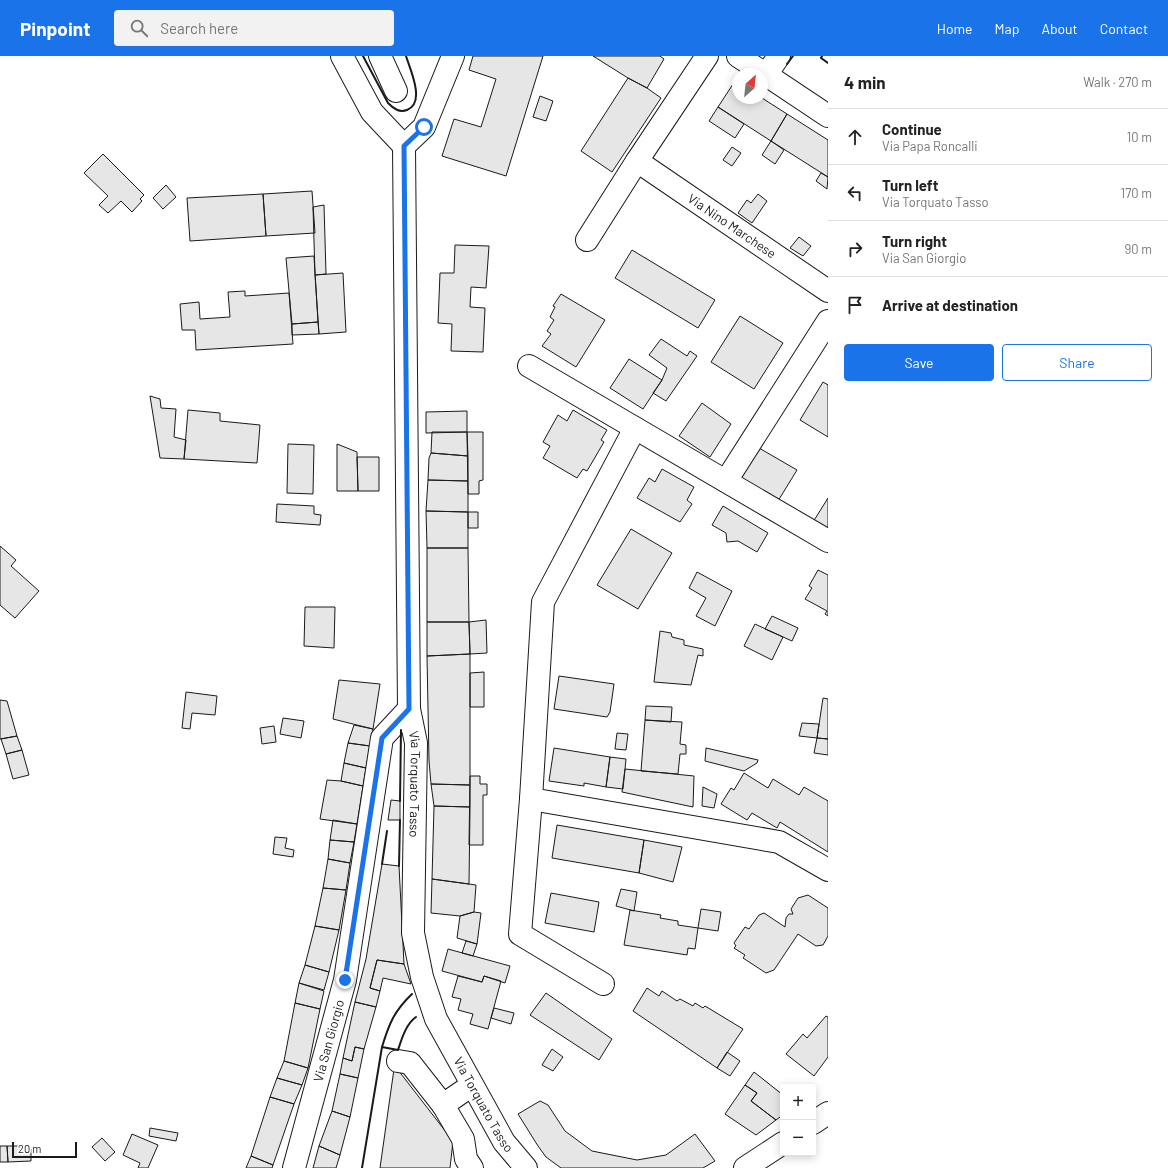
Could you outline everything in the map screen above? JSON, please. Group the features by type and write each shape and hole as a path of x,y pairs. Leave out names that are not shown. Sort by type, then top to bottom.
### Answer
{"street":[{"path":"342,56 372,112 404,146 424,127 449,59"},
{"path":"380,56 396,91"},
{"path":"586,240 636,161 707,56"},
{"path":"738,56 756,68"},
{"path":"768,72 779,56"},
{"path":"768,76 828,116"},
{"name":"Via Torquato Tasso","path":"404,146 409,709 416,743 413,933 422,977 436,1019 504,1142 526,1168"},
{"name":"Via Nino Marchese","path":"636,161 828,291"},
{"path":"726,481 828,321"},
{"path":"529,366 828,540"},
{"path":"603,984 520,934 531,799 542,602 635,428"},
{"name":"Via San Giorgio","path":"294,1168 345,980 382,738 409,709"},
{"path":"531,799 779,842 828,870"},
{"path":"398,1061 410,1063 443,1105 463,1139 466,1159 472,1168"},
{"path":"443,1105 472,1085"},
{"path":"816,1121 828,1113"},
{"path":"745,1168 780,1145"}],"building":[{"path":"473,56 543,56 506,176 442,156 454,119 481,127 496,79 469,70"},
{"path":"593,56 660,56 664,59 647,88"},
{"path":"628,78 647,88 661,98 612,172 581,151"},
{"path":"732,86 732,104 768,104 768,102 787,114 771,141 718,107"},
{"path":"540,96 553,101 546,121 533,117"},
{"path":"718,107 744,124 735,138 709,121"},
{"path":"787,114 828,140 828,177 771,141"},
{"path":"771,141 784,150 775,164 762,155"},
{"path":"732,147 741,153 732,166 723,160"},
{"path":"103,154 144,195 140,199 142,201 132,212 121,201 108,213 99,205 108,196 84,173"},
{"path":"821,173 828,177 827,189 816,181"},
{"path":"166,185 176,197 163,209 153,198"},
{"path":"312,191 315,233 266,236 263,194"},
{"path":"263,194 266,236 190,241 187,198"},
{"path":"758,194 767,201 752,223 738,213 747,200 751,203"},
{"path":"324,205 326,274 315,275 313,207"},
{"path":"799,237 811,246 803,256 790,248"},
{"path":"455,245 489,246 486,288 471,287 470,307 485,308 483,352 451,351 452,324 438,323 440,273 454,273"},
{"path":"632,250 715,300 698,328 615,278"},
{"path":"314,256 318,322 292,324 286,258"},
{"path":"343,273 346,332 319,334 315,275"},
{"path":"245,291 245,296 289,293 293,344 196,350 195,330 182,330 180,304 199,302 200,319 230,317 228,292"},
{"path":"561,294 605,320 576,367 542,346 551,334 547,331 554,320 550,317 555,307 553,306"},
{"path":"740,316 783,343 754,389 711,362"},
{"path":"318,322 319,334 292,335 292,324"},
{"path":"661,339 687,356 690,351 697,356 666,401 653,393 662,380 667,368 649,355"},
{"path":"629,359 662,380 643,409 610,388"},
{"path":"823,382 828,385 828,437 800,420"},
{"path":"150,396 160,399 161,408 176,409 174,437 186,440 184,459 160,458"},
{"path":"702,403 731,424 710,457 679,436"},
{"path":"188,410 220,413 220,421 260,425 257,463 184,459"},
{"path":"573,410 607,430 601,440 604,442 587,471 583,469 577,478 543,458 550,446 543,442 558,415 567,421"},
{"path":"467,411 467,432 426,433 426,412"},
{"path":"432,432 467,432 468,456 431,453"},
{"path":"467,432 483,432 483,480 479,481 479,494 468,494"},
{"path":"288,444 314,445 313,494 287,493"},
{"path":"337,444 357,452 358,491 337,491"},
{"path":"759,448 797,470 778,501 741,478"},
{"path":"431,453 468,456 468,481 428,480 429,458"},
{"path":"357,457 379,457 379,491 358,491"},
{"path":"662,469 694,487 687,500 692,504 680,522 637,498 649,478 655,482"},
{"path":"428,480 468,481 468,512 426,511"},
{"path":"828,498 828,530 813,522"},
{"path":"277,504 314,506 314,514 321,515 320,525 276,522"},
{"path":"723,506 768,533 757,552 738,541 727,542 726,533 712,525"},
{"path":"426,511 468,512 468,548 427,548"},
{"path":"468,512 478,512 478,528 468,528"},
{"path":"631,529 672,553 638,609 597,585"},
{"path":"0,546 16,560 11,566 39,591 15,618 0,605"},
{"path":"427,548 468,548 469,622 427,622"},
{"path":"818,570 828,575 828,616 825,614 827,611 805,599 812,588 809,586"},
{"path":"697,572 732,591 715,626 696,616 706,598 689,588"},
{"path":"305,607 335,607 334,648 304,646"},
{"path":"772,616 798,628 792,641 765,629"},
{"path":"486,620 487,653 470,654 469,622"},
{"path":"427,622 469,622 470,654 427,656"},
{"path":"755,624 783,637 772,660 744,646"},
{"path":"660,631 671,633 672,637 684,640 684,645 703,649 703,656 698,655 691,685 654,682"},
{"path":"470,654 470,785 431,784 429,761 427,656"},
{"path":"484,672 484,707 470,707 470,673"},
{"path":"559,676 614,684 610,712 607,717 554,709"},
{"path":"339,680 380,684 373,729 333,719"},
{"path":"186,692 217,696 215,715 192,713 190,729 182,728"},
{"path":"823,698 828,699 828,739 817,738"},
{"path":"0,700 7,701 17,736 0,739"},
{"path":"646,706 672,707 671,722 645,720"},
{"path":"283,718 304,721 301,738 280,734"},
{"path":"645,720 682,722 680,744 686,745 686,754 680,754 678,774 641,771"},
{"path":"802,723 819,724 817,738 799,736"},
{"path":"354,725 373,729 370,746 348,743"},
{"path":"274,726 276,742 262,744 260,728"},
{"path":"617,733 628,734 626,750 615,749"},
{"path":"17,736 22,750 6,754 1,739"},
{"path":"817,738 828,739 828,755 814,753"},
{"path":"348,743 370,746 366,768 344,763"},
{"path":"554,748 610,757 606,787 584,783 584,786 549,781"},
{"path":"706,748 758,760 757,763 744,771 705,761"},
{"path":"22,750 29,775 13,779 6,754"},
{"path":"610,757 626,759 623,789 606,787"},
{"path":"344,763 366,768 363,786 341,781"},
{"path":"625,769 694,776 693,807 622,792"},
{"path":"744,773 768,788 773,779 799,795 804,787 828,801 828,852 780,822 777,828 752,813 747,820 721,804 731,788 734,790"},
{"path":"470,776 480,776 480,784 487,784 487,795 483,795 483,845 469,845"},
{"path":"327,780 341,781 363,786 357,824 320,819"},
{"path":"431,784 470,785 470,807 434,806"},
{"path":"703,787 717,794 714,808 702,806"},
{"path":"391,800 400,801 400,820 388,820"},
{"path":"434,806 470,807 469,884 432,879"},
{"path":"333,820 357,824 354,842 330,840"},
{"path":"557,825 644,840 639,873 552,858"},
{"path":"275,837 287,838 285,848 294,850 293,857 273,854"},
{"path":"330,840 354,842 350,863 328,859"},
{"path":"644,840 682,847 673,882 639,873"},
{"path":"328,859 350,863 346,890 323,888"},
{"path":"382,864 399,866 404,964 377,960 370,988 380,991 376,1007 355,1002 366,959"},
{"path":"432,879 476,885 474,912 460,916 431,913"},
{"path":"323,888 346,890 339,930 315,926"},
{"path":"621,889 637,892 634,911 616,906"},
{"path":"551,893 599,902 594,932 545,923"},
{"path":"808,895 828,908 828,936 823,945 816,946 798,934 774,970 766,973 743,958 745,955 734,948 736,946 734,943 745,927 749,929 759,915 764,913 785,927 786,918 789,914 793,914 791,909 798,898"},
{"path":"701,909 721,912 718,931 698,928"},
{"path":"630,910 661,915 660,918 678,921 678,925 698,928 695,949 688,948 687,955 624,945"},
{"path":"474,912 481,913 477,944 457,938 460,916"},
{"path":"315,926 339,930 329,972 305,965"},
{"path":"466,941 477,944 473,956 462,953"},
{"path":"448,949 510,966 505,983 484,976 482,982 442,971"},
{"path":"377,960 404,964 411,984 383,978 380,991 370,988"},
{"path":"305,965 329,972 324,990 299,983"},
{"path":"458,976 482,982 484,976 501,981 488,1029 470,1024 473,1014 458,1010 461,999 452,997"},
{"path":"299,983 324,991 320,1009 295,1003"},
{"path":"647,988 659,996 662,991 677,1001 680,999 693,1006 695,1003 703,1008 705,1006 743,1029 717,1068 633,1011"},
{"path":"546,993 612,1039 599,1060 530,1015"},
{"path":"355,1002 376,1007 364,1049 355,1047 352,1061 343,1058"},
{"path":"295,1003 320,1009 308,1068 284,1061"},
{"path":"494,1008 514,1013 511,1024 491,1018"},
{"path":"826,1016 828,1017 828,1057 814,1076 786,1054 803,1034 807,1038"},
{"path":"355,1047 364,1049 358,1078 340,1074 343,1058 352,1061"},
{"path":"552,1049 563,1057 553,1071 542,1065"},
{"path":"727,1052 740,1061 730,1076 717,1068"},
{"path":"284,1061 308,1068 302,1085 277,1078"},
{"path":"394,1069 398,1070 453,1141 450,1168 380,1168"},
{"path":"754,1072 780,1093 780,1117 776,1120 751,1101 757,1093 745,1085"},
{"path":"340,1074 358,1078 350,1117 332,1111"},
{"path":"277,1078 302,1085 294,1104 270,1097"},
{"path":"745,1085 757,1093 751,1101 776,1120 756,1135 725,1114"},
{"path":"270,1097 294,1104 273,1165 251,1156"},
{"path":"540,1101 548,1105 565,1131 592,1151 637,1160 666,1155 695,1134 715,1161 703,1168 561,1168 546,1157 518,1114"},
{"path":"332,1111 350,1117 340,1155 319,1146"},
{"path":"150,1128 178,1133 176,1141 149,1136"},
{"path":"132,1134 158,1145 148,1168 138,1168 140,1163 123,1155"},
{"path":"102,1138 115,1152 105,1161 92,1147"},
{"path":"0,1146 7,1146 8,1162 0,1162"},
{"path":"7,1146 20,1146 31,1149 31,1161 8,1162"},
{"path":"319,1146 340,1155 336,1168 313,1168"},
{"path":"251,1156 273,1165 272,1168 246,1168"}],"wall":[{"path":"363,56 388,103 401,111 407,110 413,106 416,93 413,77 406,56"},
{"path":"787,64 793,56"},
{"path":"822,56 821,58 828,63"},
{"path":"400,801 401,730"},
{"path":"399,866 400,820"},
{"path":"382,864 387,831"},
{"path":"382,1047 387,1031 396,1012 412,994"},
{"path":"362,1168 382,1047 398,1050 407,1027 416,1017"}],"route":[{"path":"345,980 382,738 409,709 404,146 424,127"}]}
